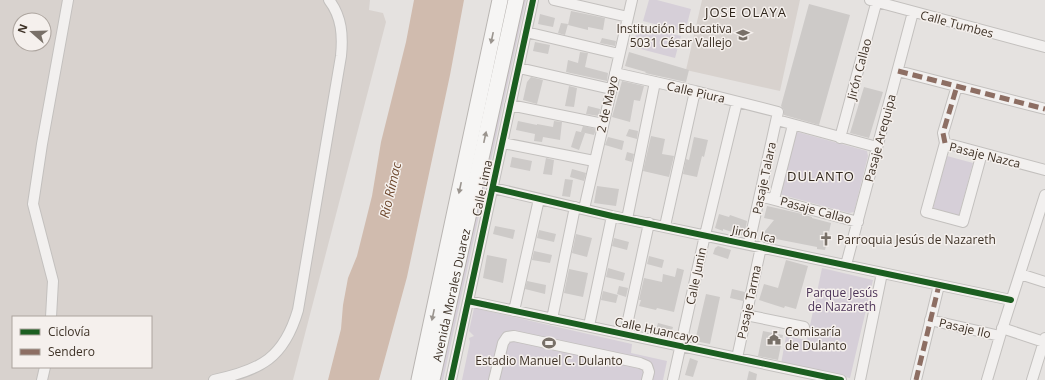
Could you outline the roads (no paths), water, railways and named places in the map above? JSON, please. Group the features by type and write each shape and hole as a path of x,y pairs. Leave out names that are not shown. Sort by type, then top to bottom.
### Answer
{"highway":[{"name":"Avenida Morales Duarez","path":"419,380 500,0"},
{"name":"Avenida Morales Duarez","path":"432,380 516,0"}],"street":[{"path":"51,316 53,281 33,204 42,144 68,0"},
{"path":"214,380 251,370 270,358 287,340 297,314 341,56 342,35 340,24 337,13 328,0"},
{"name":"Calle Lima","path":"450,380 503,143 533,0"},
{"path":"554,0 628,17"},
{"name":"2 de Mayo","path":"552,318 580,208 594,161 632,0"},
{"name":"Calle Tumbes","path":"874,1 1045,47"},
{"name":"Jirón Callao","path":"840,138 874,1"},
{"name":"Pasaje Arequipa","path":"846,265 913,12"},
{"path":"526,32 619,54"},
{"path":"519,68 611,89"},
{"path":"898,71 1045,109"},
{"name":"Calle Piura","path":"615,73 737,102 777,116 793,125"},
{"path":"627,219 655,82"},
{"path":"945,143 943,133 957,86"},
{"path":"665,226 694,91"},
{"name":"Calle Junin","path":"674,380 705,235 737,102"},
{"path":"510,105 603,124"},
{"name":"Pasaje Talara","path":"749,244 777,116"},
{"path":"793,125 877,147"},
{"name":"Pasaje Callao","path":"774,199 793,125"},
{"path":"503,143 594,161"},
{"name":"Pasaje Nazca","path":"982,154 963,222 926,212 945,143 1045,170"},
{"name":"Jirón Ica","path":"493,188 612,216 1011,300"},
{"path":"987,380 1045,195"},
{"name":"Pasaje Callao","path":"760,196 858,222"},
{"path":"514,310 539,199"},
{"path":"589,326 612,216"},
{"path":"625,334 649,223"},
{"name":"Pasaje Tarma","path":"737,358 761,247"},
{"path":"860,380 882,273"},
{"path":"1020,274 1045,282"},
{"name":"Pasaje Ilo","path":"916,380 939,285"},
{"name":"Calle Huancayo","path":"468,301 841,380"},
{"path":"746,315 804,327"},
{"name":"Pasaje Ilo","path":"930,320 1044,340"},
{"path":"494,380 503,344 507,337 514,336 640,363 647,366 649,372 647,380"},
{"path":"1032,380 1044,340"},
{"path":"42,380 45,368"}],"water":[{"name":"Río Rímac","path":"414,0 464,0 450,75 407,277 379,380 328,380 341,329 343,305 348,278 357,256 372,196 381,142 406,42"}],"place":[{"name":"Institución Educativa 5031 César Vallejo","path":"743,35"},
{"name":"Parroquia Jesús de Nazareth","path":"826,239"},
{"name":"Comisaría de Dulanto","path":"774,338"},
{"name":"Estadio Manuel C. Dulanto","path":"549,343"}],"district":[{"name":"JOSE OLAYA","path":"746,12"},
{"name":"DULANTO","path":"821,176"}],"park label":[{"name":"Parque Jesús de Nazareth","path":"842,299"}]}
